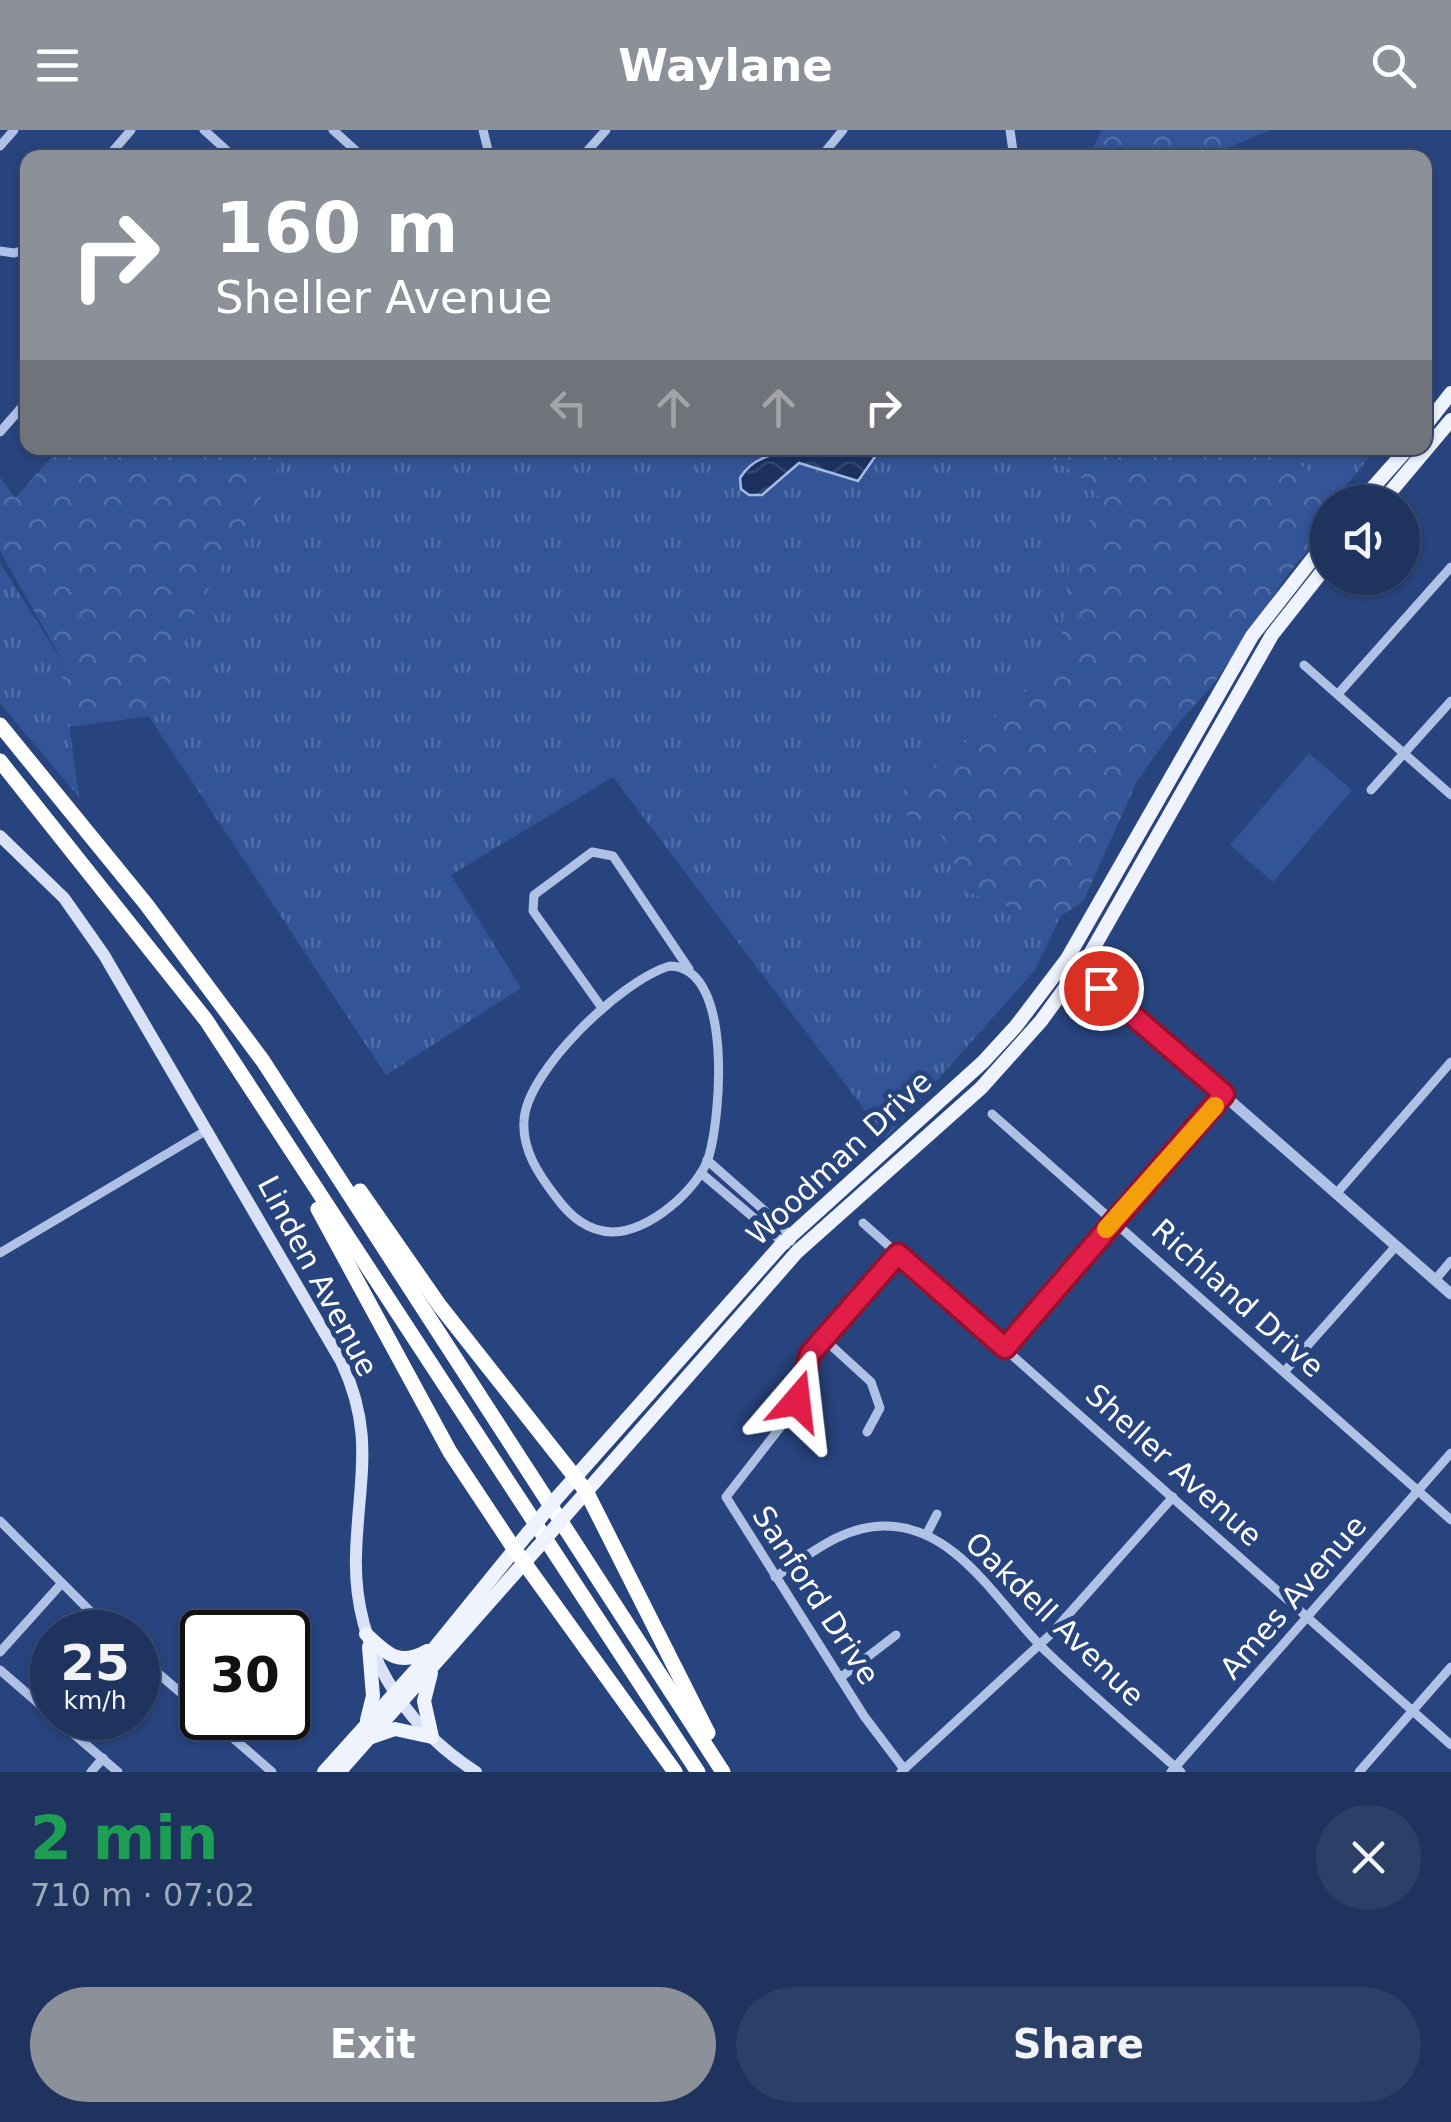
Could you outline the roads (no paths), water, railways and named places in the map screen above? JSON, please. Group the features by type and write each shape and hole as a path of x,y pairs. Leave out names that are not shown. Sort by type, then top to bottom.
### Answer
{"highway":[{"path":"0,725 96,841 440,1306 580,1485 726,1772"},
{"path":"0,761 206,1020 698,1772"},
{"path":"262,1061 726,1772"},
{"path":"282,1138 411,1384 520,1556 675,1772"}],"main road":[{"path":"1432,417 1451,393"},
{"path":"1432,443 1451,420"},
{"path":"1375,485 1402,455"},
{"path":"1396,485 1422,455"},
{"name":"Woodman Drive","path":"611,1451 786,1240 983,1062 1074,964 1247,645 1310,563"},
{"name":"Woodman Drive","path":"400,1697 437,1646 520,1556 538,1547 565,1516 580,1485 798,1252 1004,1064 1074,964 1262,651 1310,588"},
{"name":"Linden Avenue","path":"3,843 78,916 316,1314 351,1384 364,1446 356,1572 368,1640 400,1697 432,1737 476,1772"},
{"name":"Woodman Drive","path":"324,1772 432,1668 520,1556 528,1533 555,1500 580,1485"},
{"path":"368,1640 399,1660 412,1660 437,1646"},
{"path":"368,1640 373,1696 368,1731 394,1729 432,1737 424,1700 432,1668"},
{"name":"Woodman Drive","path":"339,1772 368,1731"}],"street":[{"path":"0,146 14,130"},
{"path":"114,150 131,130"},
{"path":"204,130 225,150"},
{"path":"332,130 355,150"},
{"path":"588,150 606,130"},
{"path":"0,432 20,409"},
{"path":"1338,694 1451,567"},
{"path":"1304,664 1451,795"},
{"path":"1371,790 1451,701"},
{"path":"602,1008 533,911 534,895 592,852 613,856 689,970 705,987 717,1046 707,1160 700,1173 651,1223 614,1232 576,1219 540,1175 525,1140 528,1099 602,1008 661,968 675,965 689,970"},
{"path":"1074,964 1451,1294"},
{"path":"1336,1194 1451,1062"},
{"path":"1005,1348 1224,1094"},
{"name":"Richland Drive","path":"992,1114 1451,1520"},
{"path":"0,1254 207,1130"},
{"path":"707,1160 798,1252"},
{"path":"700,1173 786,1240"},
{"name":"Sheller Avenue","path":"863,1224 1451,1745"},
{"path":"1284,1372 1396,1246"},
{"name":"Sanford Drive","path":"898,1254 806,1362 788,1420 726,1497 903,1771"},
{"path":"1435,1280 1451,1261"},
{"path":"824,1339 876,1388 880,1408 867,1432"},
{"name":"Ames Avenue","path":"1176,1770 1451,1453"},
{"path":"903,1771 1039,1645 1173,1497"},
{"path":"926,1535 938,1514"},
{"path":"0,1520 89,1610"},
{"name":"Oakdell Avenue","path":"775,1577 856,1530 898,1526 926,1535 967,1566 1039,1645 1176,1770"},
{"path":"0,1652 62,1583"},
{"path":"840,1678 896,1635"},
{"path":"1359,1772 1451,1667"},
{"path":"0,1670 30,1696"},
{"path":"160,1675 180,1693"},
{"path":"82,1740 118,1772"},
{"path":"235,1740 272,1772"},
{"path":"91,1772 103,1758"}],"water":[{"path":"876,455 858,481 799,463 762,495 749,495 741,489 740,478 753,464 769,456"}]}
